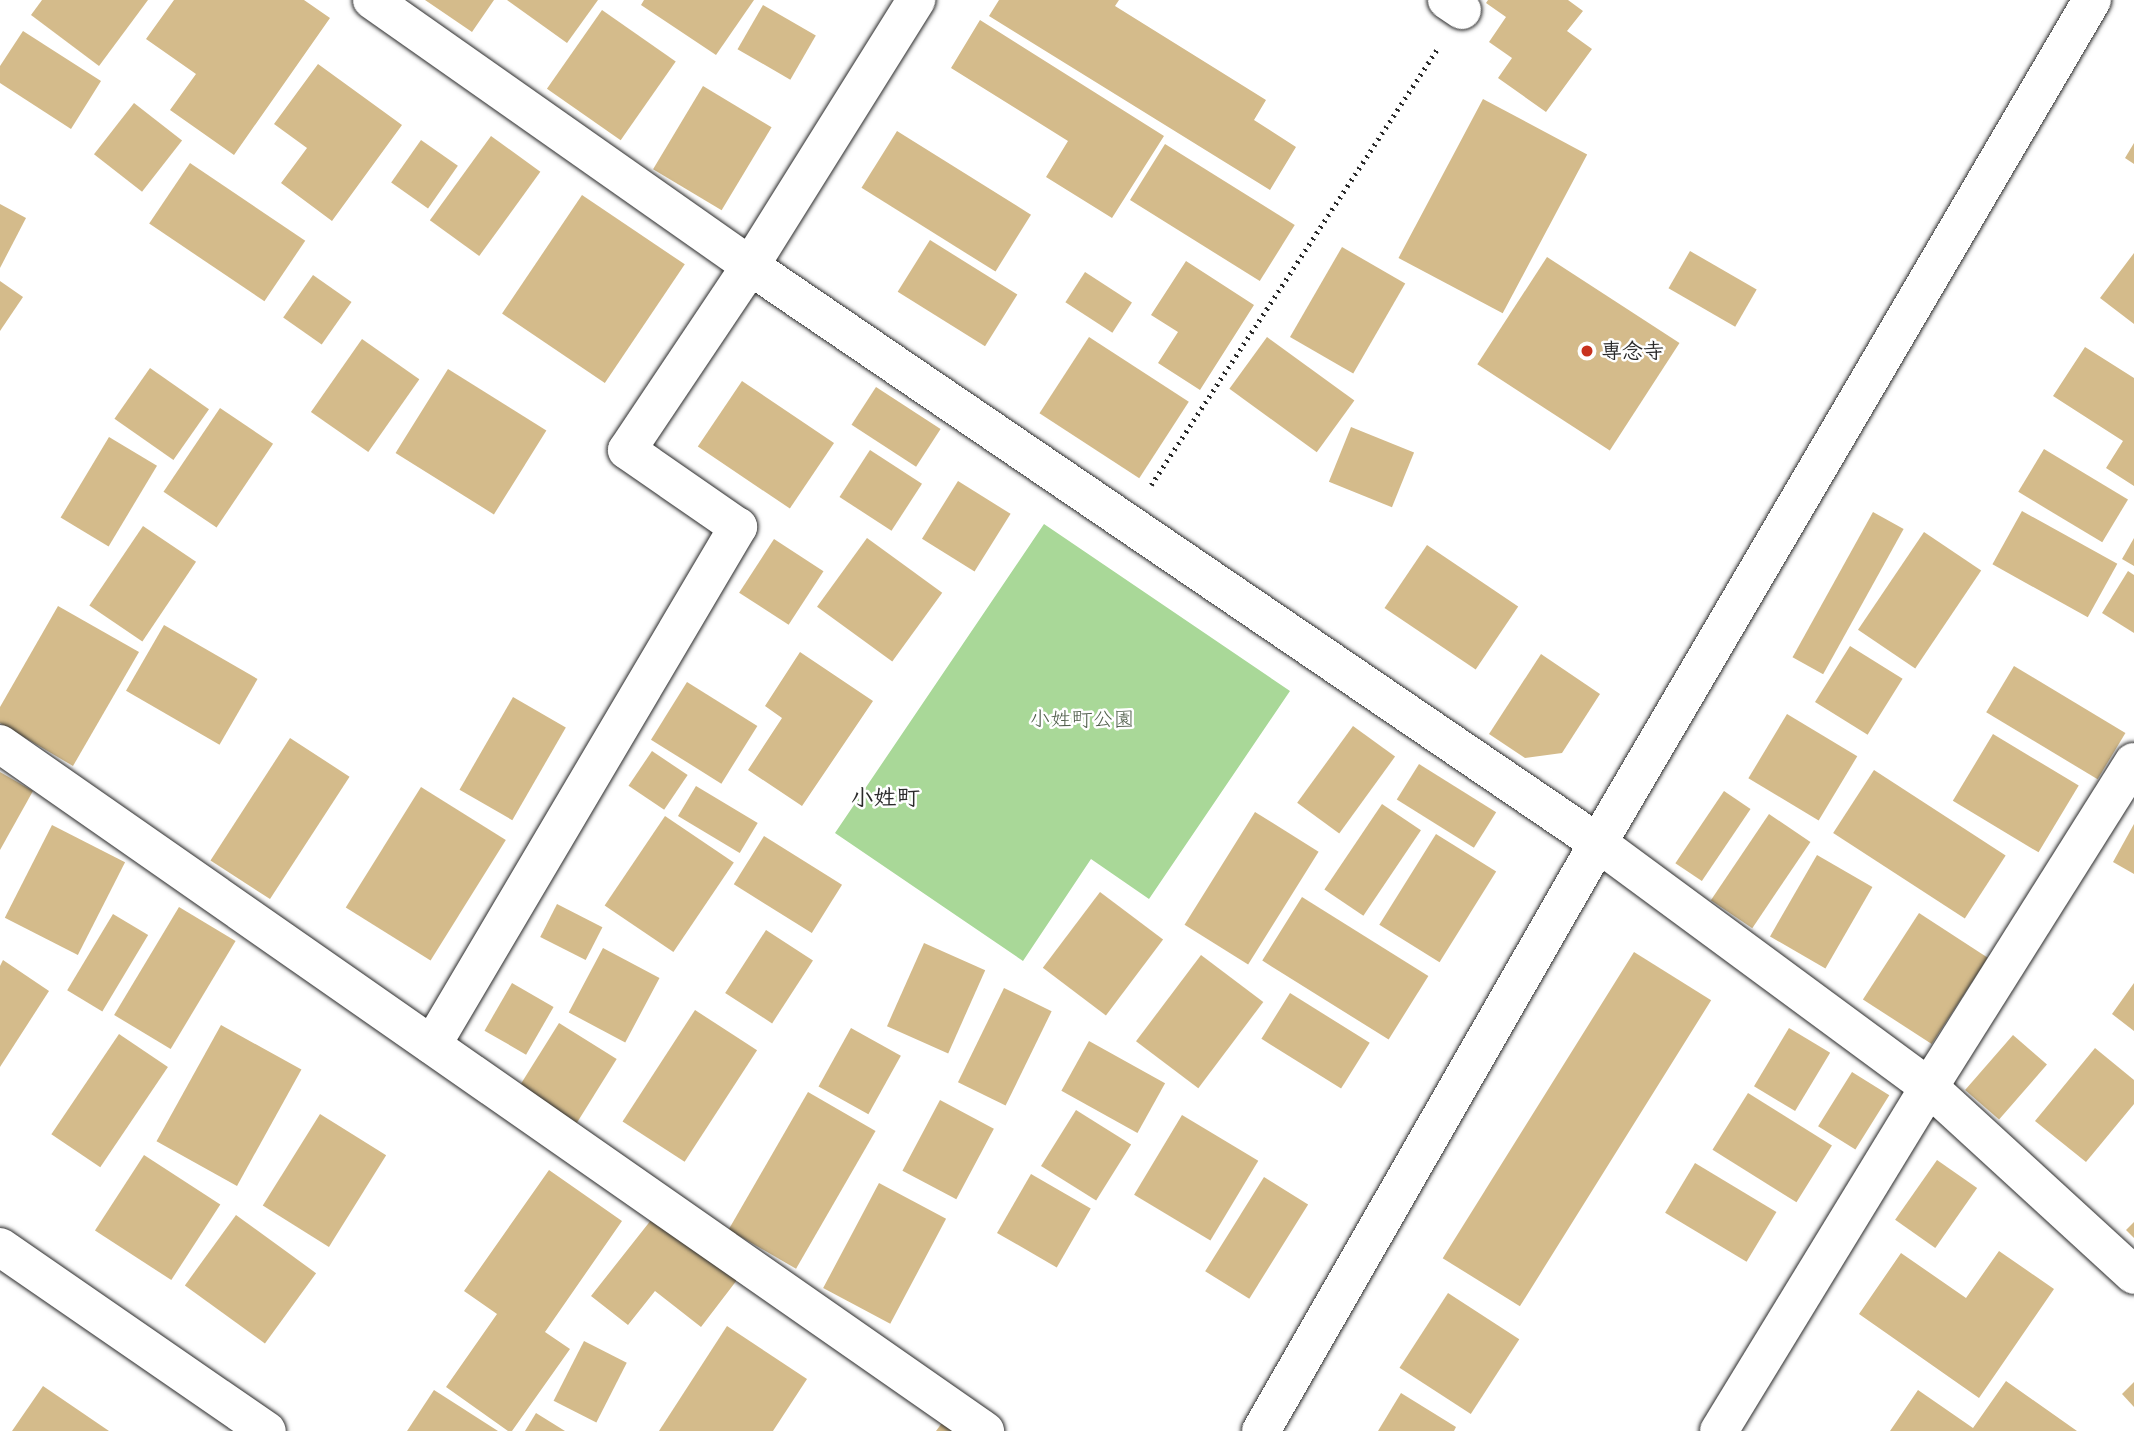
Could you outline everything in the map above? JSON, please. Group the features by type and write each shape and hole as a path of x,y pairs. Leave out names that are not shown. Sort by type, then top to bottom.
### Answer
{"street":[{"path":"372,0 750,266 1598,843 1929,1087 2134,1275"},
{"path":"432,1045 738,527 628,450 750,266 916,0"},
{"path":"1261,1431 1598,843 2092,0"},
{"path":"0,744 985,1431"},
{"path":"1719,1431 1929,1087 2134,762"},
{"path":"0,1247 267,1431"}],"path":[{"path":"1126,522 1455,5"}],"green space":[{"name":"小姓町公園","path":"1044,524 1290,691 1149,899 1091,859 1023,961 835,833"}],"building":[{"path":"42,0 148,0 99,66 31,15"},
{"path":"174,0 304,0 330,18 234,155 170,110 196,74 146,39"},
{"path":"425,0 494,0 472,32"},
{"path":"507,0 598,0 567,43"},
{"path":"644,0 754,0 716,55 641,5"},
{"path":"999,0 1119,0 1115,6 1266,100 1254,120 1296,147 1270,190 989,16"},
{"path":"1488,0 1568,0 1583,11 1567,31 1592,49 1546,112 1498,78 1512,58 1489,42 1506,17 1486,3"},
{"path":"763,5 816,36 790,80 738,49"},
{"path":"602,10 676,62 621,140 547,89"},
{"path":"980,20 1164,136 1112,218 1046,177 1068,141 951,68"},
{"path":"23,31 101,81 71,129 0,83 0,66"},
{"path":"318,64 402,125 332,221 281,183 307,148 274,124"},
{"path":"703,86 772,127 722,210 653,169"},
{"path":"1483,99 1587,154 1503,313 1398,258"},
{"path":"134,103 182,141 142,192 94,154"},
{"path":"897,131 1031,215 995,272 861,188"},
{"path":"491,136 540,172 479,256 430,220"},
{"path":"421,140 458,166 428,208 391,183"},
{"path":"2134,143 2134,164 2125,158"},
{"path":"1165,144 1295,225 1260,281 1130,200"},
{"path":"190,163 305,241 264,301 149,224"},
{"path":"582,195 685,264 605,383 502,314"},
{"path":"0,204 26,218 0,268"},
{"path":"930,240 1017,295 985,346 898,292"},
{"path":"1342,247 1405,284 1353,374 1290,337"},
{"path":"1690,251 1757,290 1735,327 1668,288"},
{"path":"2134,253 2134,324 2100,298"},
{"path":"1547,257 1680,343 1610,450 1477,364"},
{"path":"1186,261 1254,305 1200,390 1158,363 1178,332 1151,315"},
{"path":"1085,272 1132,302 1112,333 1065,302"},
{"path":"313,275 352,302 322,345 283,318"},
{"path":"0,281 23,297 0,331"},
{"path":"1089,337 1189,402 1139,478 1039,413"},
{"path":"1267,337 1354,400 1317,452 1229,389"},
{"path":"362,339 419,379 368,452 311,412"},
{"path":"2085,347 2134,378 2134,486 2106,468 2123,441 2053,396"},
{"path":"150,368 209,409 173,460 114,419"},
{"path":"448,369 546,430 494,514 396,453"},
{"path":"742,381 834,443 790,509 698,446"},
{"path":"876,387 941,429 916,467 851,425"},
{"path":"220,408 273,444 217,528 164,492"},
{"path":"1351,427 1414,452 1392,507 1329,482"},
{"path":"109,437 157,466 109,546 61,518"},
{"path":"2044,449 2128,499 2102,542 2018,492"},
{"path":"870,450 922,484 891,531 840,497"},
{"path":"958,481 1011,514 975,572 922,539"},
{"path":"2022,511 2117,564 2088,617 1992,564"},
{"path":"1873,512 1904,529 1823,674 1793,657"},
{"path":"143,526 196,562 142,641 89,606"},
{"path":"1924,532 1981,571 1915,668 1858,630"},
{"path":"867,538 942,593 892,661 817,607"},
{"path":"2134,538 2134,566 2122,559"},
{"path":"774,539 823,571 789,625 739,593"},
{"path":"1427,545 1518,607 1476,670 1385,608"},
{"path":"2128,571 2134,575 2134,633 2102,613"},
{"path":"58,606 139,652 73,766 0,723 0,707"},
{"path":"164,625 258,679 220,745 126,691"},
{"path":"1850,646 1903,679 1868,735 1815,702"},
{"path":"800,652 873,701 802,806 748,770 782,718 765,706"},
{"path":"1541,654 1600,694 1562,753 1525,758 1489,734"},
{"path":"2014,666 2125,733 2098,779 1986,712"},
{"path":"687,682 757,726 721,784 651,740"},
{"path":"513,697 566,728 512,820 460,790"},
{"path":"1787,714 1857,756 1819,821 1748,778"},
{"path":"1353,726 1395,757 1339,833 1297,803"},
{"path":"1993,734 2079,786 2039,852 1953,801"},
{"path":"290,738 350,777 270,899 210,860"},
{"path":"652,751 688,775 664,810 629,786"},
{"path":"1419,764 1496,812 1474,848 1397,800"},
{"path":"1874,770 2006,856 1965,918 1833,833"},
{"path":"0,772 33,791 0,850"},
{"path":"696,786 758,823 740,853 678,816"},
{"path":"421,787 506,840 431,960 346,907"},
{"path":"1724,791 1751,809 1702,881 1675,863"},
{"path":"1382,804 1421,830 1363,916 1324,889"},
{"path":"1255,812 1319,852 1248,965 1185,925"},
{"path":"1769,814 1810,842 1752,928 1711,900"},
{"path":"665,816 734,862 673,952 605,906"},
{"path":"2134,824 2134,874 2113,862"},
{"path":"52,825 125,862 78,955 5,918"},
{"path":"1436,834 1496,872 1440,962 1379,925"},
{"path":"764,836 842,885 812,933 734,884"},
{"path":"1817,855 1872,887 1825,968 1770,936"},
{"path":"1100,892 1163,940 1106,1015 1043,968"},
{"path":"1302,897 1428,976 1389,1040 1262,961"},
{"path":"557,904 602,927 586,960 540,937"},
{"path":"179,907 236,941 171,1049 114,1015"},
{"path":"1919,913 1988,958 1932,1044 1863,999"},
{"path":"113,914 148,935 102,1011 67,990"},
{"path":"766,930 813,960 772,1023 725,993"},
{"path":"924,943 985,970 948,1053 887,1026"},
{"path":"603,948 660,978 625,1043 569,1012"},
{"path":"1634,952 1711,1000 1520,1306 1443,1258"},
{"path":"1201,955 1263,1002 1198,1088 1136,1041"},
{"path":"3,960 49,991 0,1067 0,966"},
{"path":"512,983 554,1007 526,1055 485,1031"},
{"path":"2134,983 2134,1031 2112,1014"},
{"path":"1004,988 1052,1011 1006,1106 958,1082"},
{"path":"1290,993 1370,1043 1341,1089 1261,1039"},
{"path":"695,1010 757,1050 685,1162 623,1122"},
{"path":"559,1023 617,1059 577,1123 519,1087"},
{"path":"221,1025 301,1070 237,1186 157,1141"},
{"path":"851,1028 901,1056 868,1114 819,1087"},
{"path":"1789,1028 1830,1053 1795,1111 1754,1086"},
{"path":"119,1034 168,1067 100,1167 51,1134"},
{"path":"2013,1035 2047,1065 1999,1120 1965,1090"},
{"path":"1089,1041 1165,1083 1137,1133 1061,1091"},
{"path":"2095,1048 2134,1080 2134,1104 2086,1162 2035,1121"},
{"path":"1852,1072 1889,1095 1855,1150 1818,1126"},
{"path":"808,1092 876,1131 796,1269 728,1230"},
{"path":"1748,1093 1832,1145 1796,1202 1712,1150"},
{"path":"940,1100 994,1129 956,1199 902,1171"},
{"path":"1076,1110 1131,1144 1096,1200 1041,1166"},
{"path":"320,1114 386,1155 329,1247 263,1206"},
{"path":"1182,1115 1258,1161 1210,1241 1134,1195"},
{"path":"144,1155 220,1205 171,1280 95,1230"},
{"path":"1937,1160 1977,1188 1935,1248 1895,1220"},
{"path":"1695,1163 1776,1212 1747,1262 1665,1213"},
{"path":"549,1170 622,1221 545,1332 570,1349 512,1431 508,1431 446,1387 497,1314 464,1291"},
{"path":"1031,1174 1091,1208 1057,1267 997,1233"},
{"path":"1264,1177 1308,1205 1249,1299 1205,1271"},
{"path":"879,1183 946,1219 890,1324 823,1288"},
{"path":"236,1215 316,1273 265,1344 185,1285"},
{"path":"655,1215 737,1280 701,1327 655,1291 628,1325 591,1296"},
{"path":"2134,1222 2134,1238 2126,1230"},
{"path":"1999,1251 2054,1289 1979,1398 1859,1314 1901,1253 1966,1298"},
{"path":"1448,1293 1519,1339 1471,1414 1400,1368"},
{"path":"727,1326 807,1379 773,1431 659,1431"},
{"path":"584,1341 627,1363 596,1422 554,1401"},
{"path":"2006,1381 2077,1431 1890,1431 1918,1390 1973,1428"},
{"path":"2134,1382 2134,1407 2122,1394"},
{"path":"43,1386 109,1431 12,1431"},
{"path":"434,1390 498,1431 407,1431"},
{"path":"1401,1393 1456,1427 1454,1431 1378,1431"},
{"path":"536,1413 565,1431 525,1431"},
{"path":"942,1423 954,1431 936,1431"}],"place":[{"name":"専念寺","path":"1587,351"}],"district":[{"name":"小姓町","path":"885,798"}]}
